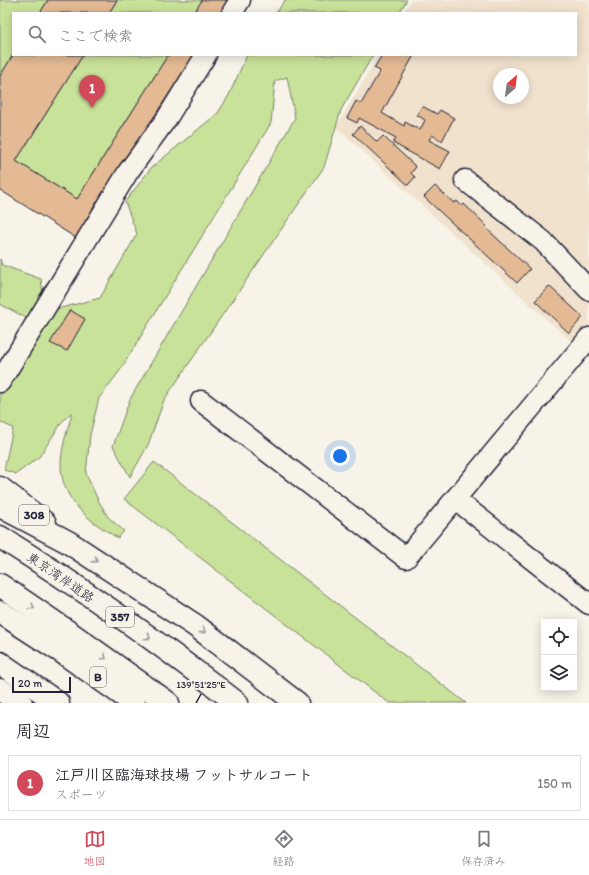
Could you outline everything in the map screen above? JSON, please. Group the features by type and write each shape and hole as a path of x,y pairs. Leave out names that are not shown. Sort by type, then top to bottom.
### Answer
{"main road":[{"name":"308","path":"0,488 68,542"},
{"path":"0,506 68,542 196,626 297,703"},
{"name":"東京湾岸道路","path":"0,537 158,643 237,703"},
{"path":"0,586 67,643"},
{"path":"0,604 168,703"},
{"name":"B","path":"0,612 67,643 134,703"},
{"path":"0,663 58,703"},
{"path":"0,670 38,688"},
{"path":"0,690 21,703"}],"lane":[{"path":"233,12 240,0"},
{"path":"0,382 128,172 167,118 205,56"},
{"path":"465,180 543,241 589,290"},
{"path":"201,401 406,558 589,338"},
{"path":"455,499 589,604"}],"shaded area":[{"path":"411,0 589,0 589,327 576,346 336,127 378,56 577,56 577,12 405,12"}],"green space":[{"path":"0,0 48,0 41,12 12,12 12,56 0,76"},
{"path":"117,0 203,0 195,12 110,12"},
{"path":"285,0 407,0 400,12 277,12"},
{"path":"82,56 167,56 77,199 16,161"},
{"path":"247,56 372,56 341,110 324,167 164,400 148,445 130,477 113,446 130,399 295,118 287,77 275,81 271,123 119,372 99,398 90,435 86,474 108,517 124,531 118,538 82,512 73,502 62,478 61,463 64,443 72,412 62,422 39,457 16,474 4,470 13,428 0,422 0,374 35,344 57,309 100,298 137,234 125,202 151,168 218,113 229,95"},
{"path":"0,259 2,265 41,279 44,300 28,319 0,304"},
{"path":"154,462 466,703 389,703 124,499"}],"building":[{"path":"48,0 117,0 110,12 41,12"},
{"path":"202,0 230,0 222,12 195,12"},
{"path":"12,56 82,56 16,161 77,199 167,56 193,56 76,238 0,190 0,76"},
{"path":"381,56 413,56 382,113 404,126 405,122 420,130 425,120 417,115 422,106 437,114 440,110 454,118 442,141 432,135 429,140 450,151 440,169 393,143 396,138 359,118 357,123 347,118 356,101 361,104 380,71 374,68"},
{"path":"360,126 377,142 383,136 416,167 411,173 415,177 408,185 353,134"},
{"path":"435,186 454,203 457,201 462,206 464,204 487,226 485,227 530,269 517,283 424,197"},
{"path":"549,286 583,317 569,333 535,301"},
{"path":"70,310 85,319 67,351 50,343"}],"place":[{"name":"江戸川区臨海球技場 フットサルコート","path":"92,108"}]}
